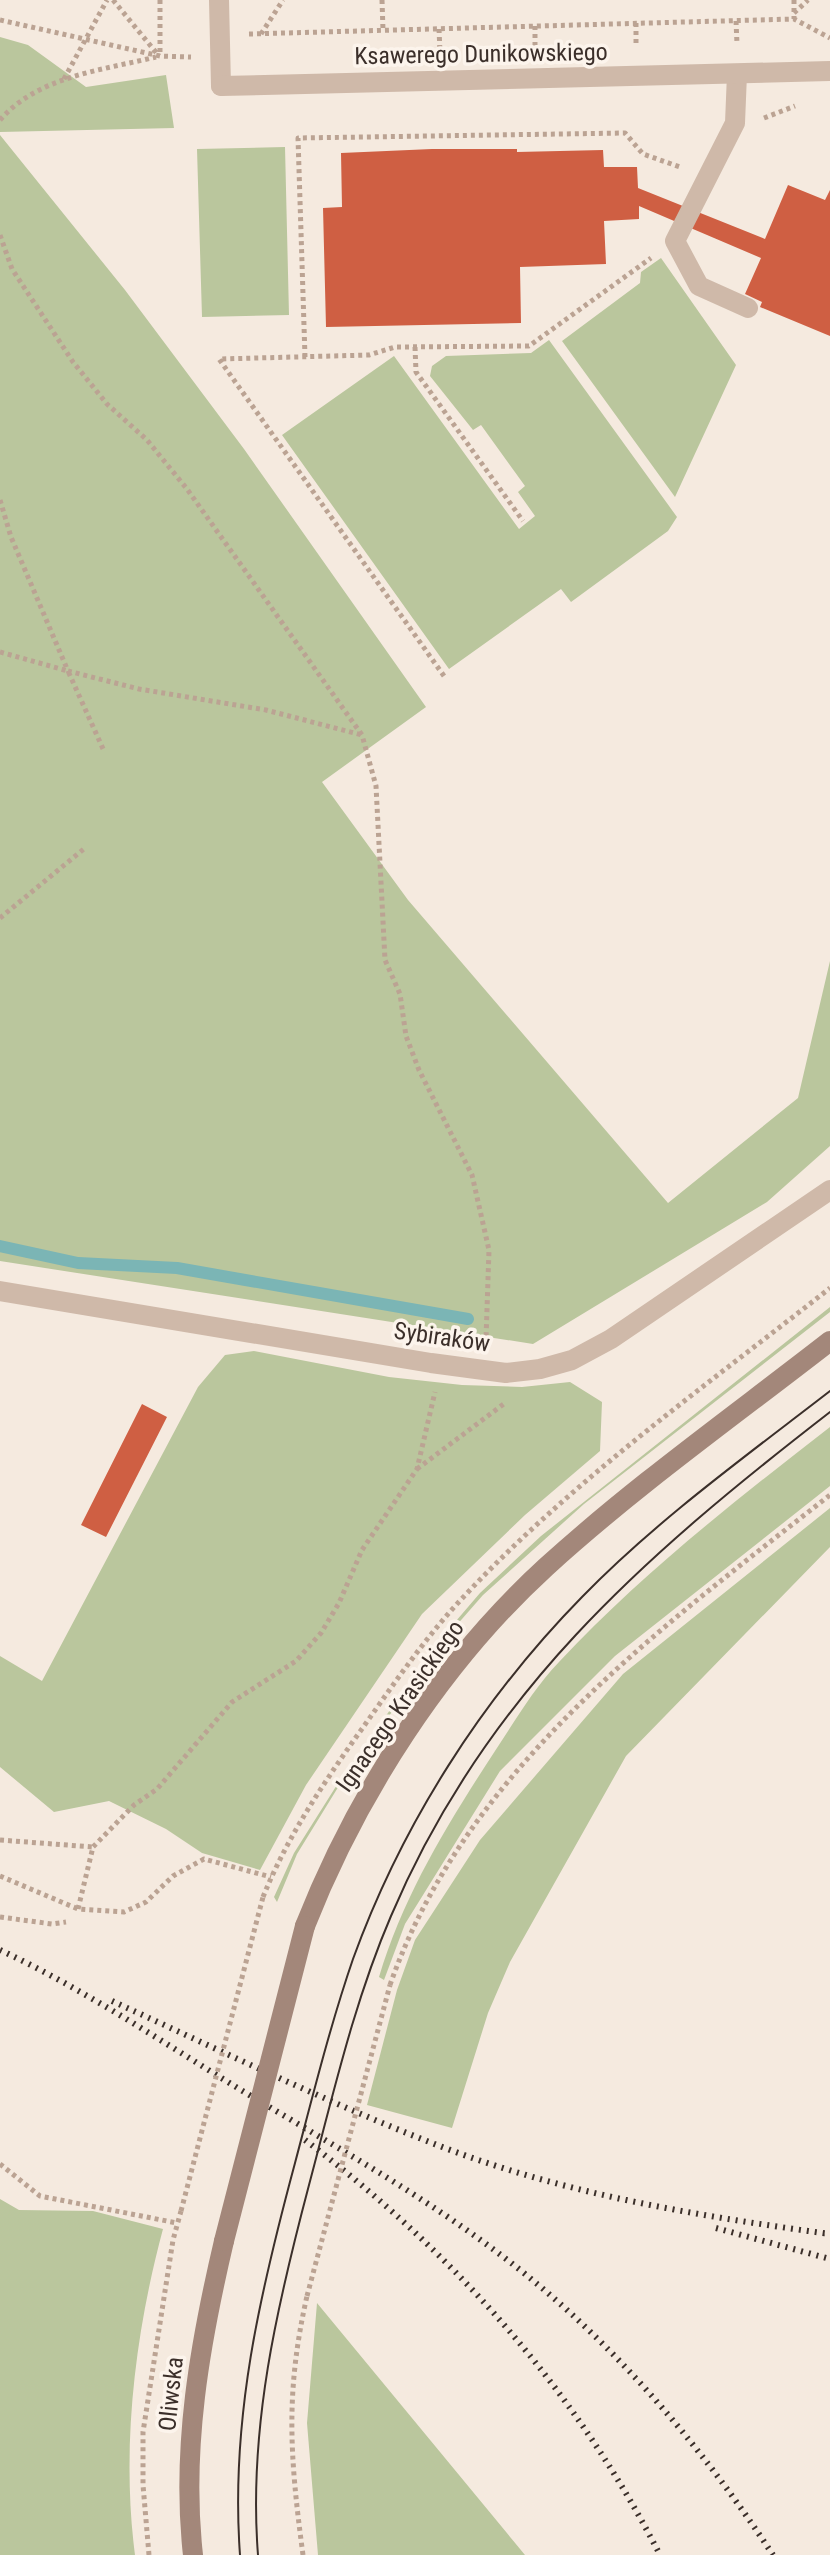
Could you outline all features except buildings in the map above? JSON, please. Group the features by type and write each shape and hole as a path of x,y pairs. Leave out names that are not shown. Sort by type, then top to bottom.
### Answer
{"street":[{"name":"Ksawerego Dunikowskiego","path":"219,0 221,86 830,71"},
{"path":"737,74 735,120 675,241 699,286 748,308"},
{"name":"Sybiraków","path":"0,1291 431,1363 506,1373 540,1369 572,1360 611,1339 830,1190"},
{"name":"Ignacego Krasickiego","path":"224,2241 305,1926 326,1872 358,1811 401,1743 489,1626 545,1567 830,1341"},
{"name":"Oliwska","path":"193,2555 189,2484 195,2389 207,2314 224,2241"}],"path":[{"path":"64,79 107,0"},
{"path":"113,0 160,56"},
{"path":"160,0 160,56"},
{"path":"261,34 283,0"},
{"path":"382,0 383,30"},
{"path":"794,0 794,16"},
{"path":"794,16 808,0"},
{"path":"220,34 794,16 830,38"},
{"path":"0,20 160,56 220,58"},
{"path":"0,120 30,94 64,79 160,56"},
{"path":"735,120 773,118 790,107 803,106"},
{"path":"305,357 298,138 625,133 643,154 707,176"},
{"path":"0,235 12,269 73,362 107,404 147,440 187,489 362,735 376,786 385,960 400,994 406,1036 419,1070 472,1175 489,1250 490,1298 483,1370"},
{"path":"444,676 219,359 369,355 395,347 529,346 675,241"},
{"path":"415,347 416,372 523,521"},
{"path":"0,500 11,537 104,751"},
{"path":"0,652 139,689 266,710 362,735"},
{"path":"0,918 85,848"},
{"path":"586,1483 830,1288"},
{"path":"417,1469 435,1393 431,1363"},
{"path":"78,1909 93,1847 134,1805 157,1789 232,1702 296,1661 321,1633 339,1603 362,1550 417,1469 498,1410 540,1369"},
{"path":"303,2555 289,2413 292,2372 307,2296 390,1985 413,1925 450,1864 524,1761 619,1663 830,1495"},
{"path":"0,1840 93,1847"},
{"path":"0,1876 78,1909 124,1912 146,1902 173,1876 204,1859 271,1877"},
{"path":"149,2555 143,2485 143,2432 177,2223 263,1897"},
{"path":"0,1917 52,1924 66,1922"},
{"path":"0,2164 40,2196 177,2223"}],"green space":[{"path":"0,37 28,45 86,87 166,75 174,128 0,132"},
{"path":"0,135 125,290 244,449 426,707 322,782 408,900 668,1203 798,1098 830,961 830,1146 767,1202 533,1344 0,1261"},
{"path":"285,147 289,315 202,317 197,149"},
{"path":"661,258 736,365 675,497 562,341 640,283 641,272"},
{"path":"549,340 677,517 668,531 571,602 561,589 449,669 282,435 394,356 519,529 535,516 518,492 525,486 481,425 473,430 430,376 432,366 446,356 531,353"},
{"path":"830,1307 830,1312 584,1504 483,1595 441,1643 337,1789 297,1854 277,1902 274,1897 294,1853 335,1788 438,1642 480,1593 541,1536"},
{"path":"254,1351 389,1377 462,1385 522,1387 570,1382 602,1402 600,1451 525,1515 422,1614 306,1785 260,1870 202,1853 166,1829 109,1801 54,1812 0,1767 0,1656 42,1681 198,1387 225,1355"},
{"path":"830,1427 830,1486 615,1656 500,1771 405,1924 384,1980 379,1977 414,1888 444,1832 525,1705 550,1672 656,1569 724,1510"},
{"path":"830,1508 830,1547 626,1756 510,1962 488,2013 452,2128 367,2105 397,1990 415,1940 480,1840 623,1674"},
{"path":"0,2199 19,2210 93,2211 163,2229 145,2309 133,2391 130,2474 135,2555 0,2555"},
{"path":"317,2303 525,2555 318,2555 307,2423"}],"waterway":[{"path":"0,1246 78,1263 177,1268 468,1319"}],"tram line":[{"path":"240,2555 239,2455 251,2357 270,2260 329,2035 353,1959 395,1860 448,1766 545,1636 641,1541 830,1391"},
{"path":"258,2555 256,2508 261,2414 286,2276 355,2015 391,1916 429,1837 473,1764 522,1697 576,1635 634,1576 696,1520 830,1412"}],"railway":[{"path":"0,1950 122,2017 389,2179 496,2251 565,2308 631,2373 692,2443 773,2555"},
{"path":"112,2001 361,2114 492,2164 539,2179 635,2202 830,2234"},
{"path":"305,2140 411,2229 506,2327 589,2436 660,2555"},
{"path":"716,2228 830,2259"}]}
